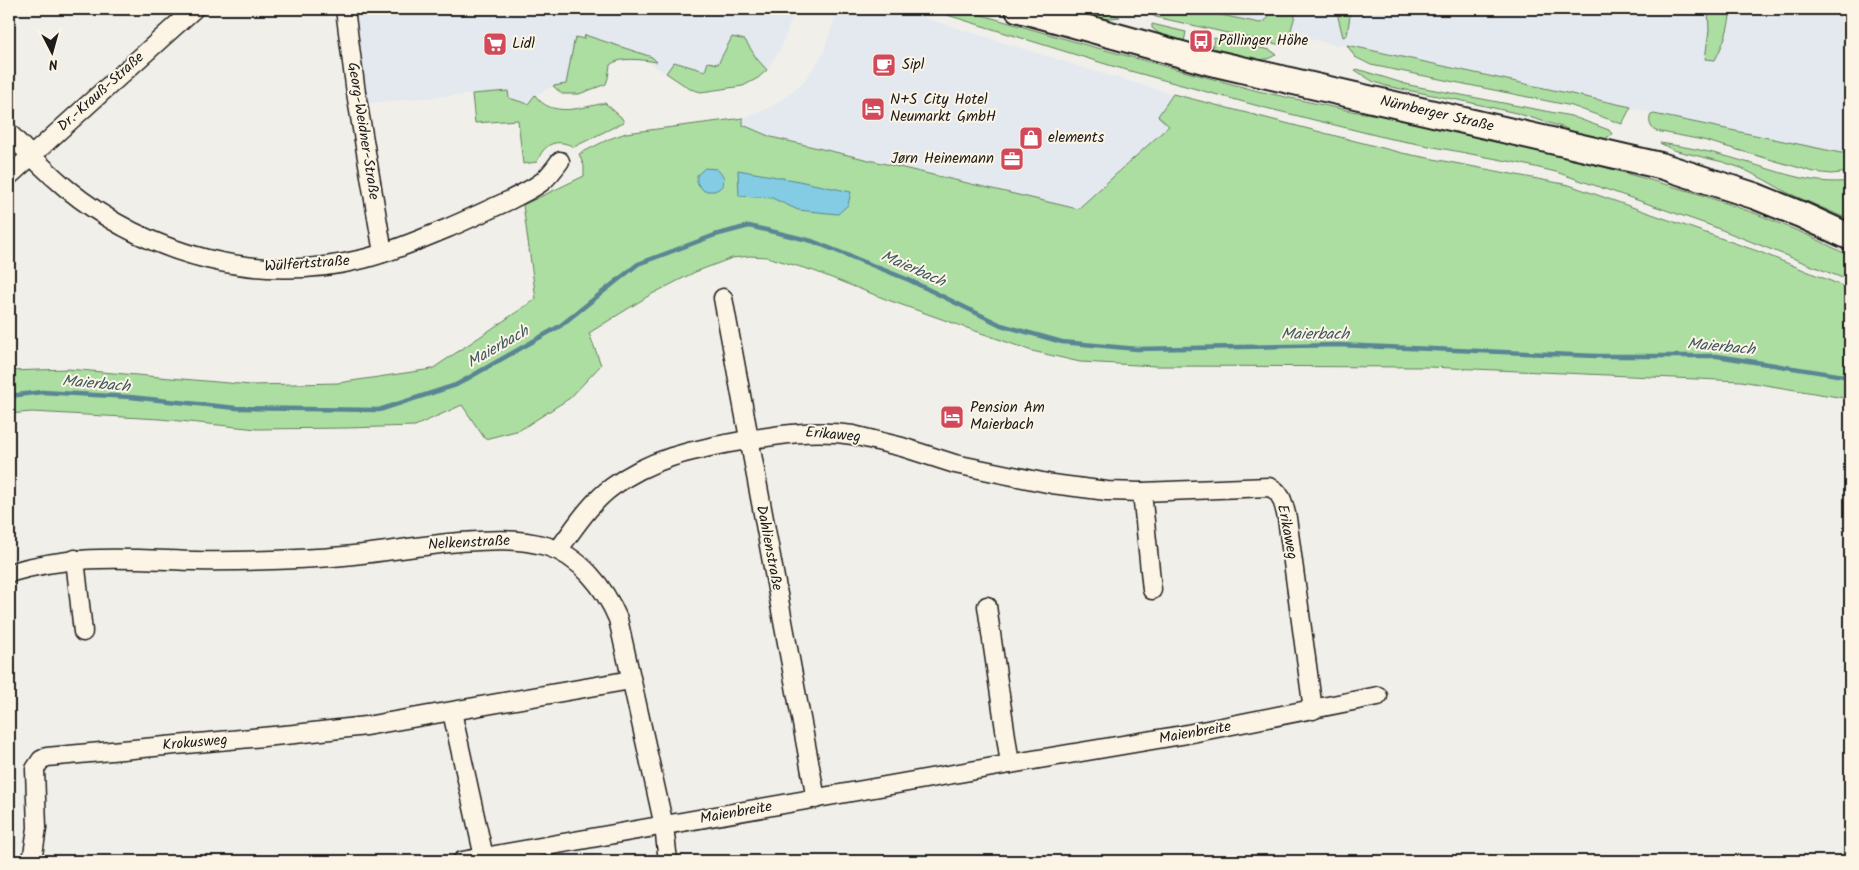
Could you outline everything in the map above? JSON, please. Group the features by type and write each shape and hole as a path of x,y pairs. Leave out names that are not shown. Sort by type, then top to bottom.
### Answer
{"main road":[{"name":"Nürnberger Straße","path":"1018,9 1209,62 1662,166 1755,196 1850,237"}],"street":[{"name":"Dr.-Krauß-Straße","path":"9,176 194,9"},
{"name":"Georg-Weidner-Straße","path":"345,9 359,113 383,253"},
{"name":"Wülfertstraße","path":"9,133 66,188 114,221 160,244 205,260 239,266 287,268 339,264 383,253 476,216 534,187 551,173 560,161"},
{"name":"Dahlienstraße","path":"723,298 816,799"},
{"name":"Erikaweg","path":"558,550 596,501 627,476 662,459 681,453 796,432 832,432 872,439 955,464 1025,479 1099,490 1142,492 1253,486 1269,487 1277,491 1284,505 1287,518 1313,710"},
{"path":"1142,492 1152,590"},
{"name":"Nelkenstraße","path":"9,573 28,567 75,559 114,558 220,561 302,559 501,539 530,542 558,550 579,565 599,584 618,619 664,826 668,861"},
{"path":"75,559 83,632"},
{"path":"987,606 1010,764"},
{"name":"Krokusweg","path":"32,861 37,828 34,769 41,760 47,757 366,726 631,680"},
{"name":"Maienbreite","path":"462,861 1173,737 1378,696"},
{"path":"452,712 484,857"}],"shaded area":[{"path":"354,9 795,9 781,48 767,70 758,78 743,86 701,92 690,89 647,61 616,61 610,65 607,82 599,87 579,94 569,95 562,94 553,86 535,95 529,104 509,98 507,91 365,103"},
{"path":"838,9 896,9 1173,94 1168,102 1169,126 1079,209 771,137 743,125 743,118 767,109 787,96 805,80 822,56"},
{"path":"1192,9 1850,9 1850,151 1841,153 1739,133 1478,73 1347,45 1336,45 1290,34 1260,23"}],"green space":[{"path":"928,9 961,9 1258,91 1351,111 1397,118 1554,153 1696,193 1757,214 1810,236 1850,256 1850,281 1712,226 1556,172 1387,138 1262,107 1112,66"},
{"path":"1067,9 1100,9 1120,17 1104,19"},
{"path":"1150,9 1192,9 1260,23 1268,18 1271,9 1297,9 1288,40 1281,45 1156,17 1152,15"},
{"path":"1338,9 1351,9 1347,35 1343,37 1338,17"},
{"path":"1708,9 1731,9 1726,35 1715,60 1705,59 1709,30"},
{"path":"1152,24 1186,32 1184,42 1164,37 1152,28"},
{"path":"585,35 652,57 657,62 632,59 620,60 610,65 606,84 579,94 562,94 553,86 566,84 574,42 576,37 584,39"},
{"path":"732,37 745,40 757,59 767,70 758,78 743,86 701,92 690,89 666,73 674,62 705,71 708,62 718,64"},
{"path":"1214,38 1270,50 1276,54 1270,58 1255,60 1227,54 1212,50"},
{"path":"1347,45 1631,107 1622,124 1572,106 1371,65 1355,57"},
{"path":"1355,70 1409,85 1571,116 1609,130 1612,134 1605,139 1590,140 1565,128 1516,113 1386,86 1372,81"},
{"path":"508,91 509,98 528,104 535,95 550,107 558,109 577,109 605,103 624,122 574,147 562,143 552,144 543,150 537,162 523,164 518,120 475,123 472,94"},
{"path":"1173,94 1402,153 1569,185 1760,252 1850,289 1850,399 1741,381 1429,367 1156,366 1080,362 1032,351 888,300 814,271 767,257 750,256 732,258 695,272 650,295 589,333 601,365 570,398 520,430 485,439 462,405 415,426 347,428 257,429 160,419 32,412 9,414 9,371 68,369 251,385 338,383 432,369 536,299 523,205 584,176 584,166 579,154 626,133 743,118 743,125 771,137 1078,209 1169,126 1158,116"},
{"path":"1654,114 1841,153 1850,151 1850,172 1831,174 1814,172 1703,140 1656,131 1652,128 1650,121 1651,115"},
{"path":"1660,143 1719,155 1807,179 1836,182 1850,181 1850,220 1786,192 1741,168 1673,150"}],"water":[{"path":"705,168 717,169 724,177 723,186 715,191 704,191 697,183 697,175"},
{"path":"738,170 851,192 848,205 838,214 798,210 772,198 739,196"}],"waterway":[{"name":"Maierbach","path":"9,396 42,392 130,397 236,408 379,410 456,385 560,326 638,264 715,235 749,226 812,241 909,280 1001,325 1062,342 1137,349 1338,345 1597,356 1717,356 1850,377"}],"place":[{"name":"Pöllinger Höhe","path":"1201,41"},
{"name":"Lidl","path":"495,44"},
{"name":"Sipl","path":"884,65"},
{"name":"N+S City Hotel Neumarkt GmbH","path":"873,109"},
{"name":"elements","path":"1031,138"},
{"name":"Jørn Heinemann","path":"1012,159"},
{"name":"Pension Am Maierbach","path":"952,417"}]}
